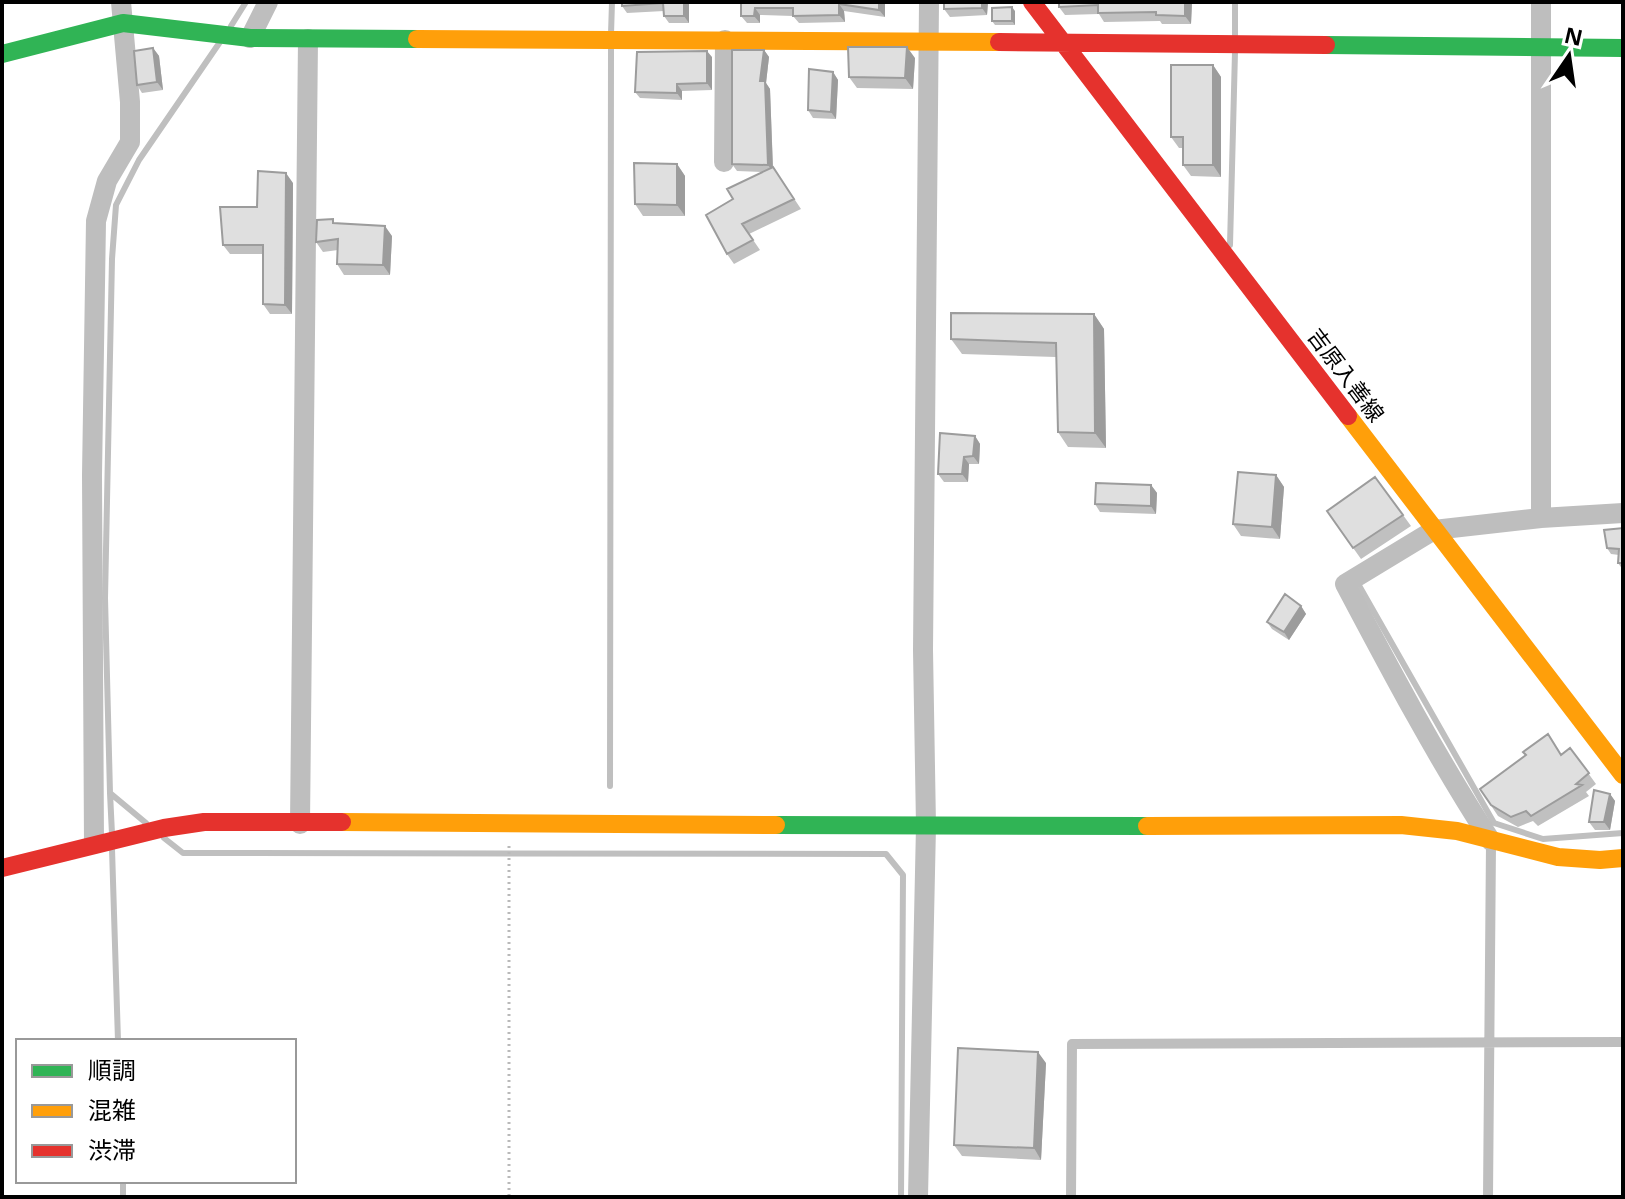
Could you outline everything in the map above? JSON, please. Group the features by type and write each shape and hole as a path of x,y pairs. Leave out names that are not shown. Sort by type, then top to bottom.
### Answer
{"street":[{"path":"94,844 92,475 96,221 107,181 130,142 130,102 121,2"},
{"path":"250,38 268,2"},
{"path":"918,1197 926,826 923,650 929,2"},
{"name":"吉原入善線","path":"1032,2 1623,775"},
{"path":"1541,2 1541,518"},
{"path":"2,54 123,23 250,38 308,39 1623,48"},
{"path":"300,824 308,39"},
{"path":"724,162 725,40"},
{"path":"1491,841 1418,720 1345,584 1434,530 1623,513"},
{"path":"2,868 164,828 204,822 1401,825 1456,831 1540,855 1594,862 1623,858"}],"lane":[{"path":"1488,1197 1491,841"},
{"path":"1071,1197 1072,1044 1623,1042"}],"path":[{"path":"509,822 509,1197"}],"building":[{"path":"622,2 684,2 684,16 664,16 663,3 622,6"},
{"path":"741,2 879,2 879,10 839,4 839,15 793,16 793,8 755,8 754,16 741,16"},
{"path":"944,2 982,2 982,8 944,9"},
{"path":"1059,2 1185,2 1185,16 1156,15 1156,12 1098,13 1098,5 1059,7"},
{"path":"1012,7 1012,21 992,21 992,8"},
{"path":"848,47 907,47 905,78 849,77"},
{"path":"153,48 157,82 137,85 134,51"},
{"path":"732,50 764,50 760,81 765,81 768,165 732,164"},
{"path":"707,51 707,83 677,84 677,93 635,92 637,52"},
{"path":"1171,65 1213,65 1213,165 1183,165 1183,137 1171,137"},
{"path":"809,69 833,72 831,112 808,110"},
{"path":"634,163 677,164 677,205 635,204"},
{"path":"773,167 794,199 742,224 753,240 727,254 706,215 733,199 727,189"},
{"path":"258,171 286,173 285,305 263,304 263,245 223,245 220,207 257,207"},
{"path":"333,219 333,223 385,226 383,265 337,264 338,239 316,242 317,220"},
{"path":"951,313 1094,314 1095,433 1058,432 1056,343 951,339"},
{"path":"940,433 975,436 973,456 964,457 962,474 938,474"},
{"path":"1238,472 1276,475 1272,527 1233,524"},
{"path":"1375,477 1403,515 1353,548 1327,511"},
{"path":"1096,483 1151,485 1151,506 1095,504"},
{"path":"1623,528 1623,563 1618,563 1619,549 1607,548 1604,530"},
{"path":"1285,594 1301,606 1284,632 1267,622"},
{"path":"1548,734 1561,755 1570,748 1589,773 1576,784 1582,785 1531,816 1526,811 1511,817 1491,805 1480,789 1526,755 1523,752"},
{"path":"1594,790 1610,794 1604,822 1589,822"},
{"path":"958,1048 1038,1052 1034,1148 954,1145"}],"waterway":[{"path":"231,26 246,2"},
{"path":"611,34 612,2"},
{"path":"1235,2 1235,37"},
{"path":"146,823 110,793 105,598 112,259 116,205 139,160 220,42"},
{"path":"610,786 611,49"},
{"path":"1230,245 1235,52"},
{"path":"1357,582 1494,823 1543,839 1623,833"},
{"path":"110,793 112,834"},
{"path":"164,838 183,853 886,854 903,875 901,1197"},
{"path":"112,849 118,1039"},
{"path":"123,1183 123,1197"}],"traffic: fast":[{"path":"2,54 123,23 250,38 417,39"},
{"path":"1326,45 1623,48"},
{"path":"776,825 1147,826"}],"traffic: slow":[{"path":"417,39 999,42"},
{"path":"1348,416 1623,775"},
{"path":"342,822 776,825"},
{"path":"1147,826 1401,825 1457,831 1558,857 1623,858"}],"traffic: jam":[{"path":"1032,2 1348,416"},
{"path":"999,42 1326,45"},
{"path":"2,868 164,828 204,822 342,822"}]}
